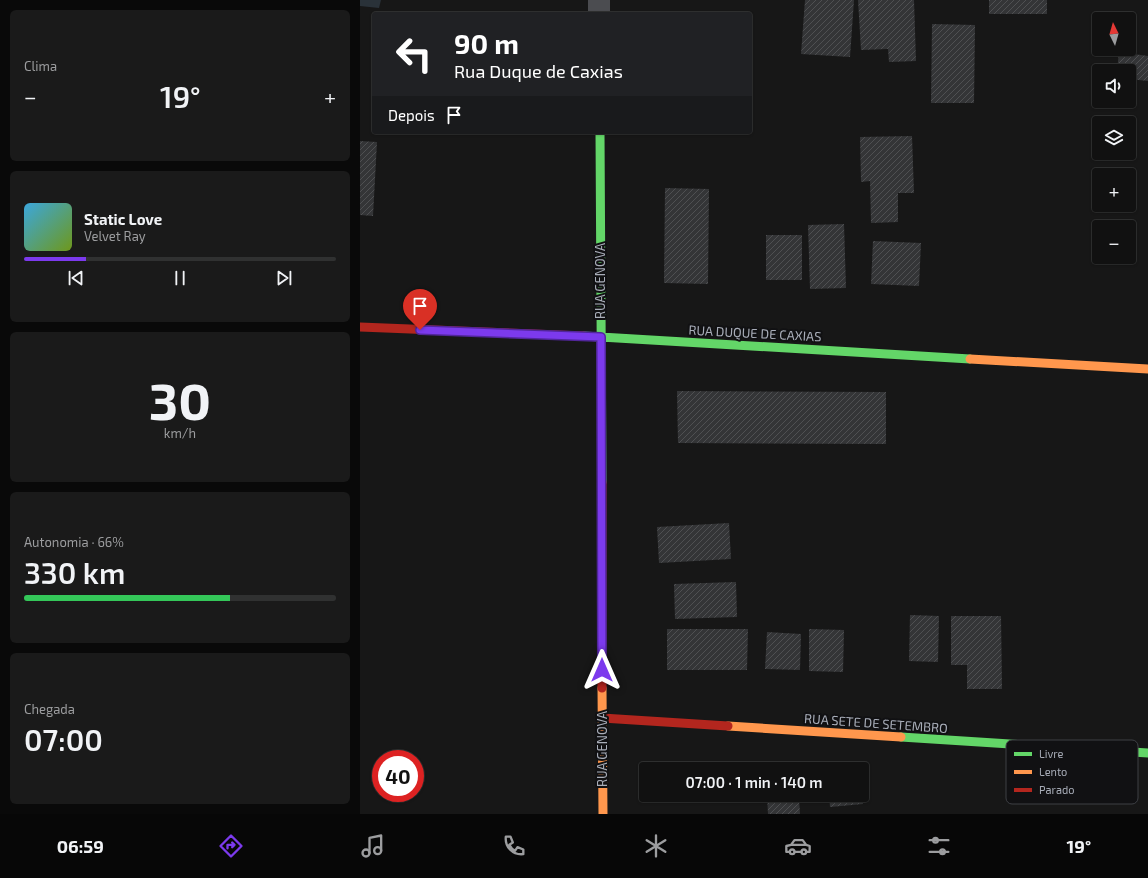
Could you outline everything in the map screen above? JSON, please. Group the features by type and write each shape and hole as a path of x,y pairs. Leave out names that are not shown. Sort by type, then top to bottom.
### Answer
{"street":[{"path":"599,0 599,12"},
{"name":"RUA GENOVA","path":"600,134 603,814"},
{"name":"RUA DUQUE DE CAXIAS","path":"360,327 601,337 1148,369"},
{"name":"RUA SETE DE SETEMBRO","path":"602,718 1006,744"},
{"name":"RUA SETE DE SETEMBRO","path":"1138,752 1148,753"}],"shaded area":[{"path":"360,0 381,0 379,8 360,6"}],"building":[{"path":"805,0 854,0 850,57 801,54"},
{"path":"858,0 914,0 916,61 889,62 888,49 861,50"},
{"path":"989,0 1047,0 1047,14 989,14"},
{"path":"932,24 975,25 974,103 931,103"},
{"path":"1136,54 1148,56 1148,81 1136,80 1136,64 1118,64 1119,56 1136,56"},
{"path":"912,136 914,193 898,193 898,222 871,223 870,181 861,182 860,137"},
{"path":"360,141 377,142 373,216 360,215"},
{"path":"665,188 709,189 708,284 664,283"},
{"path":"844,224 846,288 810,289 808,225"},
{"path":"766,235 802,235 802,280 766,280"},
{"path":"873,241 921,243 919,286 871,284"},
{"path":"677,391 886,392 886,444 678,443"},
{"path":"729,523 731,559 659,563 657,527"},
{"path":"736,582 737,617 675,619 674,584"},
{"path":"910,615 939,616 938,662 909,661"},
{"path":"951,616 1001,616 1002,689 967,689 967,665 951,665"},
{"path":"667,629 748,629 747,670 667,670"},
{"path":"809,629 844,630 843,672 809,671"},
{"path":"767,632 801,634 800,670 765,669"},
{"path":"767,802 799,802 800,814 768,814"},
{"path":"830,802 863,802 863,804 830,807"}],"traffic: fast":[{"path":"600,134 602,482"},
{"path":"584,336 970,359"},
{"path":"901,737 1006,744"},
{"path":"1138,752 1148,753"}],"traffic: slow":[{"path":"970,359 1148,369"},
{"path":"602,688 603,814"},
{"path":"728,726 901,737"}],"traffic: jam":[{"path":"360,327 584,336"},
{"path":"602,482 602,688"},
{"path":"602,718 728,726"}],"route":[{"path":"420,330 601,337 602,670"}]}
